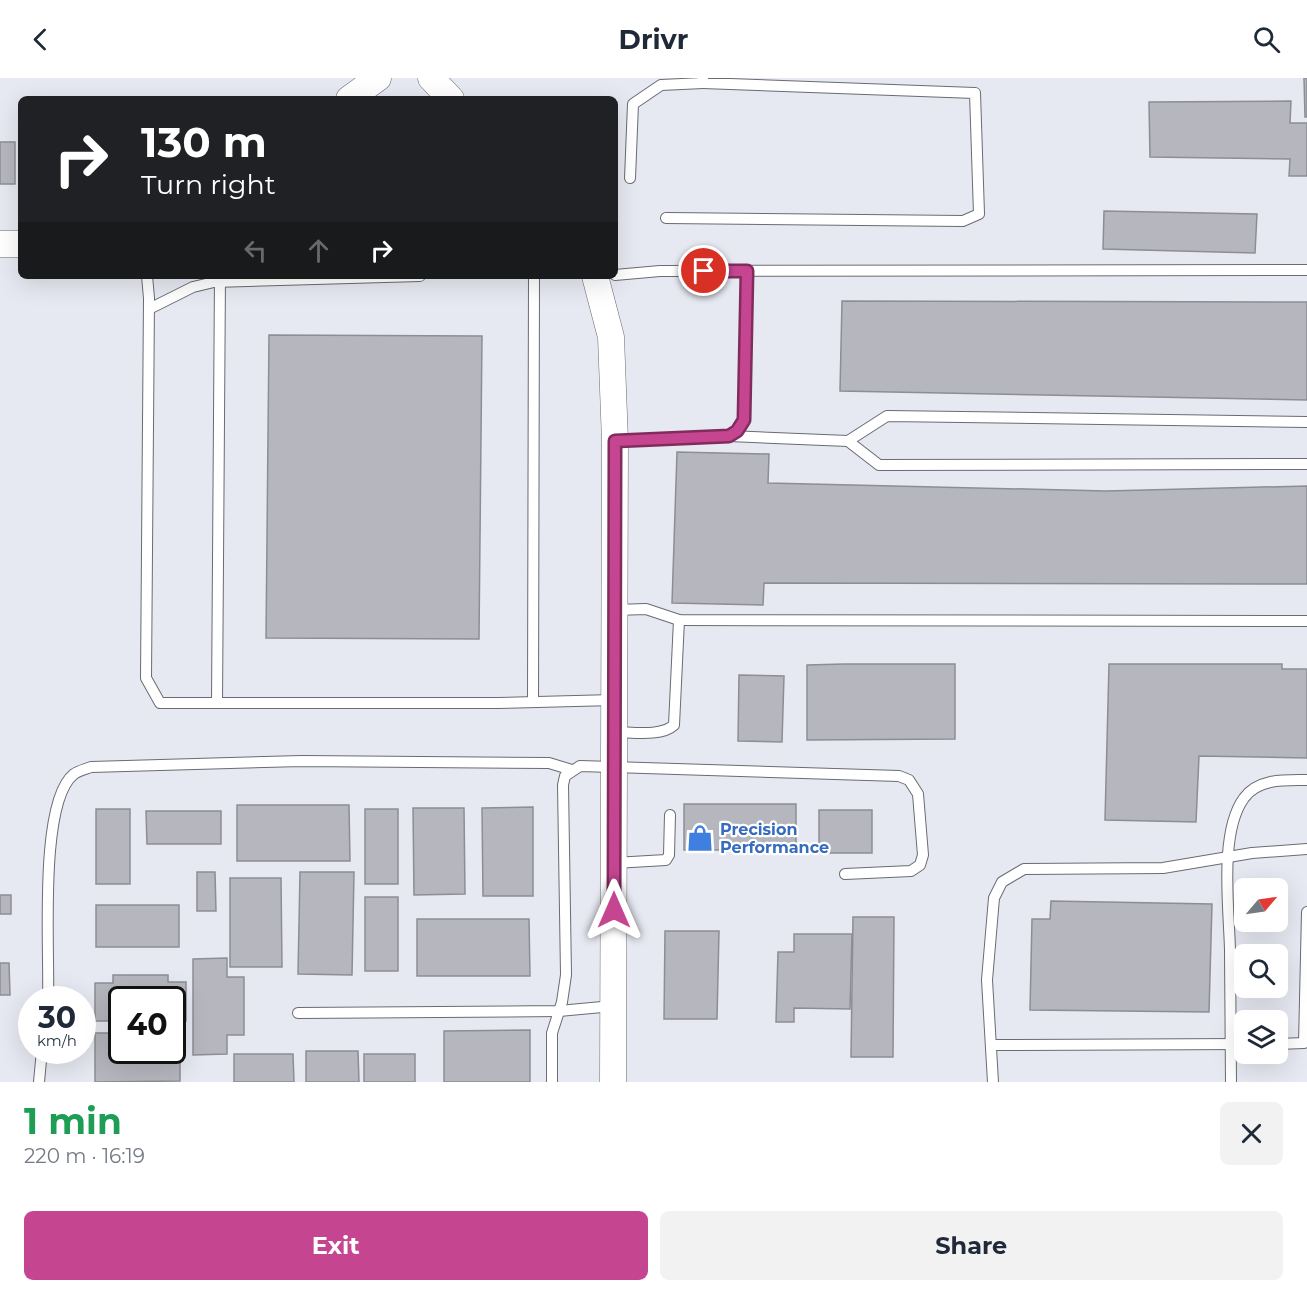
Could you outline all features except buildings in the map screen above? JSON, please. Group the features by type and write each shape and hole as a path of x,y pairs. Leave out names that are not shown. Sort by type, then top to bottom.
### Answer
{"street":[{"path":"353,96 378,78"},
{"path":"431,78 448,96"},
{"path":"0,244 18,244"},
{"path":"598,279 611,337 615,441 613,1082"}],"lane":[{"path":"630,178 633,104 661,86 703,80 975,93 979,214 963,221 666,218"},
{"path":"618,275 660,271 1307,270"},
{"path":"729,436 737,431 744,420 747,271"},
{"path":"147,279 149,309 146,678 160,703 614,700"},
{"path":"149,309 193,287 221,279 217,703"},
{"path":"533,702 534,279"},
{"path":"848,441 886,416 1307,422"},
{"path":"615,441 729,436 848,441 879,465 1307,464"},
{"path":"615,610 646,609 679,620 1307,621"},
{"path":"614,732 649,733 669,730 674,725 679,620"},
{"path":"48,986 49,841 62,793 73,775 91,767 349,761 549,763 572,770"},
{"path":"552,1082 552,1033 566,975 563,785 565,776 572,770 580,766 614,765 647,770 777,774 887,773 909,780 918,794 923,855 920,865 911,871 845,874"},
{"path":"1231,1082 1228,857 1236,811 1245,796 1257,786 1279,780 1307,780"},
{"path":"614,863 666,860 669,855 670,815"},
{"path":"993,1082 987,980 994,898 1002,882 1024,869 1163,868 1228,857 1307,849"},
{"path":"1288,1044 1304,1043 1307,912"},
{"path":"297,1013 559,1011 613,1006"},
{"path":"991,1045 1234,1045"},
{"path":"39,1082 41,1064"}],"place":[{"name":"Precision Performance","path":"700,838"}],"route":[{"path":"614,910 615,441 729,436 737,431 744,420 747,271 704,271"}]}
